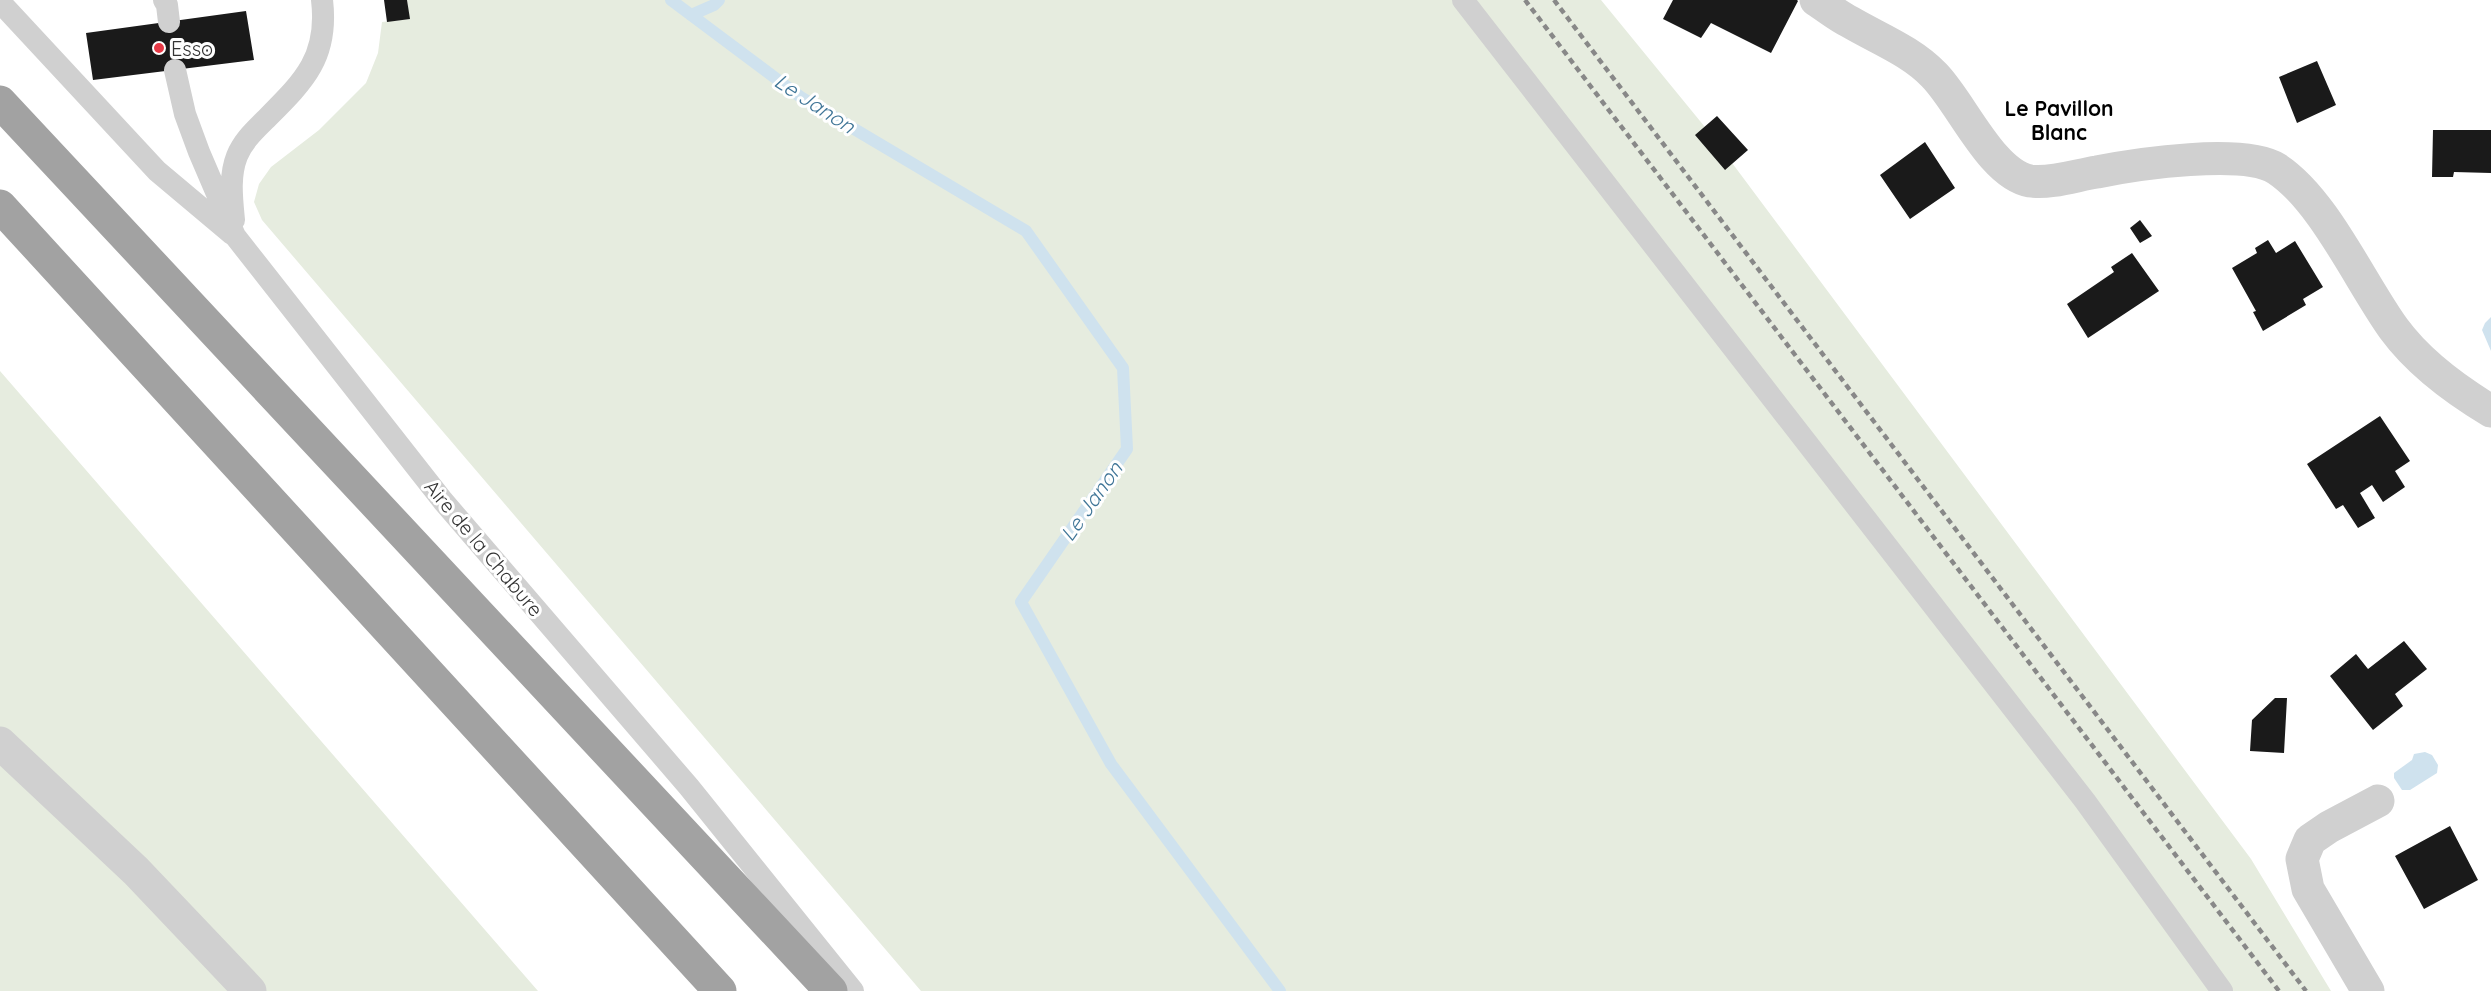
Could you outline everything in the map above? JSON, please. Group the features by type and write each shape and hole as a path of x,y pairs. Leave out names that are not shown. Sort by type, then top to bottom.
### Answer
{"highway":[{"path":"0,102 831,991"},
{"path":"0,206 720,991"}],"street":[{"path":"1816,0 1848,21 1913,56 1935,75 1997,160 2011,173 2030,181 2048,181 2115,168 2218,158 2250,159 2274,168 2297,184 2322,216 2396,332 2437,373 2491,411"},
{"path":"0,743 136,871 250,991"},
{"path":"2368,991 2307,889 2302,859 2310,840 2378,801"}],"lane":[{"path":"164,0 167,5 169,22"},
{"path":"235,236 232,174 236,157 244,142 305,79 315,62 320,44 322,0"},
{"path":"1462,0 2085,801 2222,991"},
{"path":"0,2 157,171 235,236"},
{"name":"Aire de la Chabure","path":"175,70 192,133 235,236 443,501 689,787 853,991"}],"shaded area":[{"path":"407,0 1601,0 1709,132 2251,859 2331,991 921,991 262,220 254,202 259,184 271,167 319,130 366,83 378,53 382,22 409,19"},
{"path":"0,371 538,991 0,991"}],"water":[{"path":"2491,317 2491,351 2482,330"},
{"path":"2425,752 2432,755 2438,765 2437,773 2410,790 2402,790 2394,778 2394,773 2412,760 2414,754"}],"building":[{"path":"384,0 407,0 410,19 387,22"},
{"path":"1673,0 1798,1 1771,53 1711,23 1701,38 1663,19"},
{"path":"246,11 254,60 93,80 86,33"},
{"path":"2317,61 2336,105 2297,123 2279,77"},
{"path":"1717,116 1748,150 1725,170 1695,135"},
{"path":"2433,130 2491,130 2491,173 2454,172 2453,177 2432,177"},
{"path":"1925,142 1955,188 1910,219 1880,175"},
{"path":"2140,220 2152,236 2140,243 2130,228"},
{"path":"2268,240 2276,253 2295,241 2323,287 2303,299 2306,305 2263,331 2253,312 2256,311 2232,268 2257,253 2255,248"},
{"path":"2132,253 2159,291 2088,338 2067,304 2114,272 2111,267"},
{"path":"2380,416 2410,461 2395,471 2405,487 2383,502 2372,485 2360,493 2375,518 2358,528 2343,505 2336,509 2307,464"},
{"path":"2404,641 2427,669 2395,694 2403,706 2373,730 2330,676 2356,654 2368,669"},
{"path":"2275,698 2287,698 2284,753 2250,751 2252,720"},
{"path":"2450,826 2478,880 2424,909 2395,856"}],"waterway":[{"name":"Le Janon","path":"671,0 802,98 1026,231 1123,368 1127,449 1021,602 1111,764 1280,991"},
{"path":"691,15 714,5 719,0"}],"railway":[{"path":"1525,0 2279,991"},
{"path":"1554,0 2306,991"}],"place":[{"name":"Esso","path":"159,48"}],"district":[{"name":"Le Pavillon Blanc","path":"2059,120"}]}
